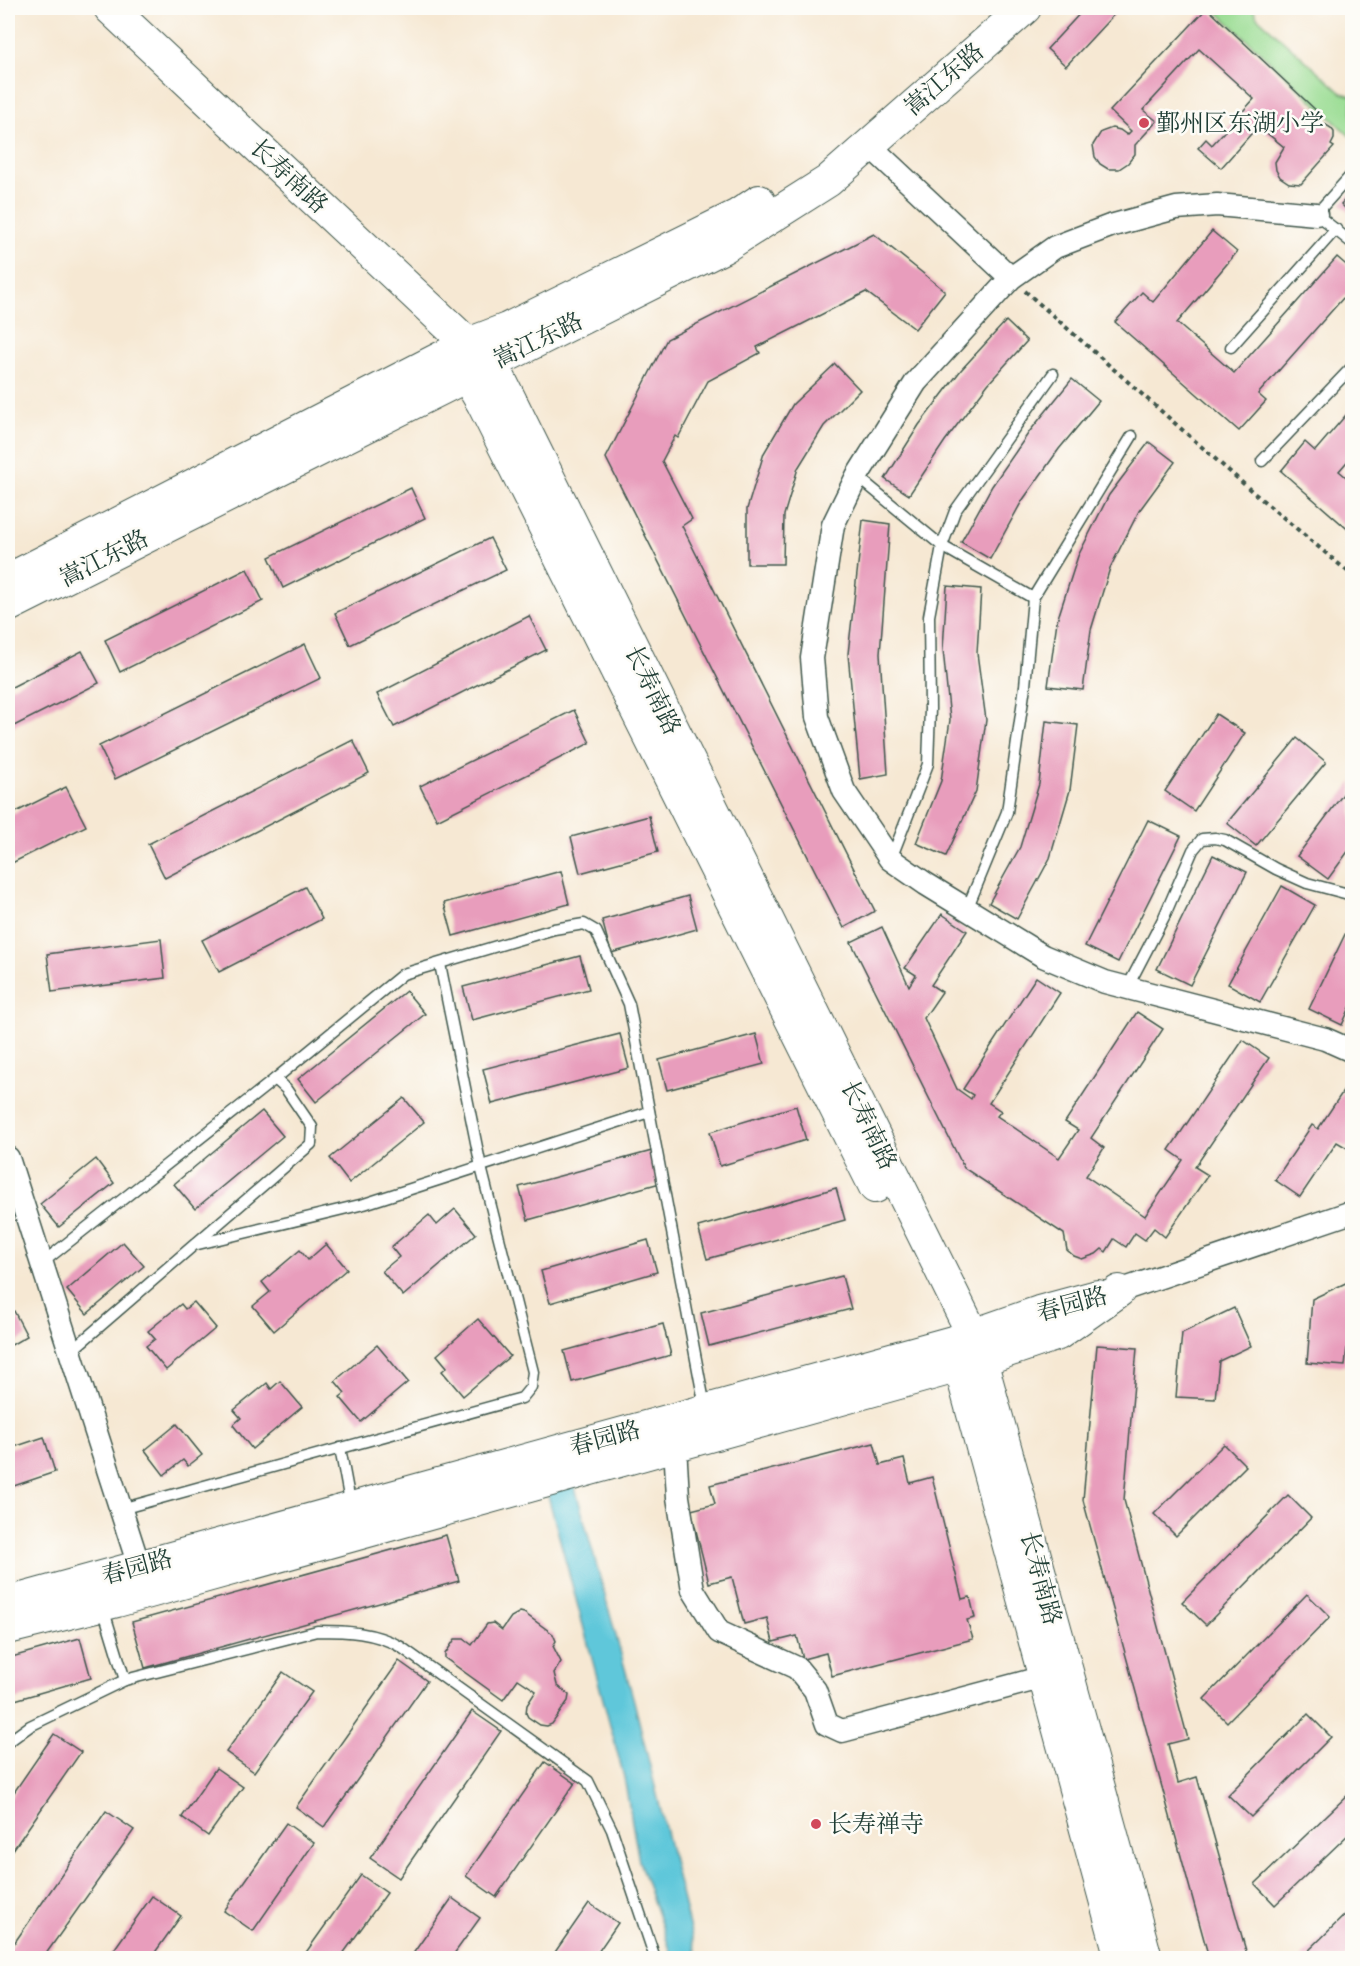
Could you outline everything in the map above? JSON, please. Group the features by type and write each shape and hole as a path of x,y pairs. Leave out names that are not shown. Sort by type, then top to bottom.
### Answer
{"main road":[{"name":"长寿南路","path":"110,8 475,360 483,404 967,1351 1146,1959"},
{"name":"嵩江东路","path":"8,606 475,360 507,328 738,215 814,166 992,8"},
{"name":"嵩江东路","path":"8,580 475,360 724,247 828,181 1025,8"},
{"name":"春园路","path":"8,1603 100,1591 675,1446 967,1351 1039,1312 1119,1291"},
{"name":"春园路","path":"8,1628 100,1591 139,1566 706,1410 967,1351 1058,1334 1119,1291"},
{"name":"长寿南路","path":"967,1351 970,1404 1121,1959"}],"street":[{"path":"869,145 1011,278"},
{"path":"1316,214 1217,205 1176,208 1110,226 1055,247 1011,278 916,382 857,476 833,525 812,658 817,717 844,791 891,860 1043,956 1105,982 1325,1039 1353,1051"},
{"path":"8,1158 139,1566"},
{"path":"1119,1291 1353,1212"},
{"path":"675,1446 678,1497 693,1590 718,1632 797,1668 815,1690 827,1724 842,1731 1044,1677"}],"lane":[{"path":"1353,174 1316,214 1353,243"},
{"path":"1231,347 1336,229"},
{"path":"1262,461 1353,367"},
{"path":"891,860 928,764 929,616 942,546 955,511 1053,374"},
{"path":"967,909 1007,812 1025,686 1033,598 1132,436"},
{"path":"857,476 942,546 1033,598"},
{"path":"1127,988 1164,917 1192,850 1202,840 1215,838 1225,840 1276,869 1307,883 1353,894"},
{"path":"42,1263 275,1079 403,974 554,929 584,924 596,931 629,1004 706,1410"},
{"path":"121,1509 522,1398 531,1387 533,1372 480,1167 440,964"},
{"path":"70,1352 311,1144 312,1127 286,1089 275,1079"},
{"path":"195,1244 364,1204 649,1112"},
{"path":"340,1448 352,1508"},
{"path":"100,1591 125,1680"},
{"path":"8,1742 30,1726 125,1680 317,1631 346,1631 386,1638 588,1781 612,1830 655,1959"}],"path":[{"path":"1011,278 1254,494 1353,575"}],"green space":[{"path":"1213,8 1253,8 1257,17 1342,93 1352,96 1352,138"}],"water":[{"path":"573,1480 634,1701 697,1958 673,1958 639,1861 624,1777 547,1492"}],"building":[{"path":"1085,8 1120,8 1066,66 1047,49"},
{"path":"1207,8 1321,115 1313,124 1323,123 1334,132 1331,145 1334,147 1301,184 1289,183 1280,177 1275,162 1284,147 1258,126 1221,168 1198,148 1206,139 1212,145 1254,99 1199,49 1143,110 1157,121 1135,145 1135,154 1128,163 1119,169 1108,169 1095,157 1093,145 1101,132 1112,128 1127,135 1131,131 1110,111"},
{"path":"1352,192 1352,215 1341,204"},
{"path":"1212,231 1237,252 1177,323 1234,373 1337,257 1352,270 1352,288 1258,394 1266,401 1239,431 1115,322 1142,292 1153,302"},
{"path":"874,234 945,291 915,329 866,292 757,347 760,353 708,381 678,438 675,436 662,461 692,519 682,526 875,911 844,928 606,458 667,339"},
{"path":"1006,321 1027,341 988,384 945,441 909,495 885,479 919,425 961,370"},
{"path":"835,364 860,390 824,426 798,468 784,515 783,564 747,564 747,509 764,453 793,404"},
{"path":"1072,379 1099,401 1059,449 1022,501 990,559 961,542 992,486 1030,431"},
{"path":"1352,408 1352,456 1339,471 1352,482 1352,533 1281,471 1305,442 1315,451"},
{"path":"1149,442 1175,462 1139,511 1110,568 1091,630 1083,690 1048,686 1057,621 1078,556 1109,495"},
{"path":"411,488 425,518 283,588 269,557"},
{"path":"863,520 890,524 880,654 888,774 860,779 848,654"},
{"path":"490,538 506,570 350,645 335,613"},
{"path":"247,569 263,601 120,672 105,640"},
{"path":"947,586 981,589 977,653 986,720 976,791 946,856 916,843 941,781 950,720 943,649"},
{"path":"529,616 546,650 394,727 377,694"},
{"path":"305,644 321,678 115,779 99,746"},
{"path":"82,651 99,683 8,729 8,689"},
{"path":"574,710 590,743 437,820 420,786"},
{"path":"1216,714 1245,733 1194,811 1165,791"},
{"path":"1046,721 1078,725 1070,790 1050,858 1017,919 989,903 1020,847 1039,784"},
{"path":"1297,738 1326,762 1256,846 1227,823"},
{"path":"353,740 369,773 165,878 148,844"},
{"path":"1352,782 1352,846 1328,879 1297,856"},
{"path":"66,787 86,826 8,865 8,816"},
{"path":"649,816 658,852 580,873 571,837"},
{"path":"1148,820 1181,836 1118,962 1085,946"},
{"path":"1213,855 1247,872 1190,985 1157,969"},
{"path":"561,871 569,904 453,936 444,903"},
{"path":"1282,886 1315,905 1260,1002 1228,984"},
{"path":"305,887 322,919 219,972 202,940"},
{"path":"688,896 697,929 611,953 602,920"},
{"path":"942,914 967,931 931,985 942,992 924,1018 957,1089 971,1099 973,1095 963,1089 1036,977 1060,993 989,1103 1001,1111 997,1116 1059,1158 1078,1130 1065,1122 1137,1012 1163,1029 1091,1138 1104,1148 1086,1176 1145,1216 1183,1160 1169,1150 1243,1040 1269,1058 1195,1167 1208,1175 1165,1237 1154,1228 1145,1240 1135,1233 1126,1247 1114,1239 1106,1252 1102,1249 1082,1259 1067,1250 1064,1234 964,1168 851,942 882,927 909,986 916,975 905,968"},
{"path":"1350,924 1352,926 1352,1003 1342,1025 1309,1009"},
{"path":"161,939 165,978 52,992 47,954"},
{"path":"580,956 589,989 472,1020 463,987"},
{"path":"406,991 425,1014 316,1102 298,1079"},
{"path":"620,1034 629,1068 492,1104 483,1069"},
{"path":"756,1034 764,1064 667,1090 659,1060"},
{"path":"1352,1078 1352,1141 1347,1148 1337,1142 1300,1197 1275,1180 1312,1125 1318,1129"},
{"path":"404,1098 424,1122 349,1183 330,1158"},
{"path":"796,1106 806,1140 720,1166 710,1132"},
{"path":"262,1111 283,1136 195,1209 174,1184"},
{"path":"652,1151 660,1183 528,1220 519,1187"},
{"path":"96,1159 114,1183 59,1227 40,1204"},
{"path":"836,1188 845,1220 707,1259 698,1227"},
{"path":"455,1209 476,1234 403,1296 382,1271 399,1257 391,1247 429,1215 437,1225"},
{"path":"648,1240 657,1272 550,1303 541,1271"},
{"path":"123,1242 144,1266 87,1314 67,1290"},
{"path":"326,1244 347,1269 274,1331 253,1306 270,1292 262,1282 300,1250 308,1260"},
{"path":"842,1276 851,1309 709,1346 701,1313"},
{"path":"1352,1280 1352,1327 1349,1328 1345,1366 1307,1363 1312,1299"},
{"path":"194,1302 216,1328 166,1370 146,1346 155,1339 148,1331 181,1304 185,1309"},
{"path":"1234,1308 1251,1346 1219,1361 1215,1399 1176,1397 1182,1333"},
{"path":"14,1311 27,1336 8,1347 8,1315"},
{"path":"478,1319 510,1356 463,1396 442,1371 447,1367 437,1355"},
{"path":"663,1324 671,1355 572,1382 564,1351"},
{"path":"377,1345 408,1382 361,1422 340,1397 345,1393 335,1381"},
{"path":"1097,1345 1137,1348 1124,1500 1188,1739 1168,1744 1178,1783 1197,1777 1248,1958 1209,1958 1083,1500"},
{"path":"280,1381 302,1407 252,1449 233,1425 241,1418 234,1410 267,1383 271,1389"},
{"path":"177,1424 202,1455 188,1466 183,1460 164,1475 145,1450"},
{"path":"44,1437 55,1472 8,1488 8,1449"},
{"path":"874,1443 880,1465 904,1459 910,1483 932,1477 962,1599 970,1597 975,1618 967,1620 973,1639 832,1676 826,1653 803,1659 797,1636 773,1642 767,1618 744,1624 732,1577 709,1583 691,1510 715,1504 710,1485"},
{"path":"1224,1444 1246,1466 1176,1536 1154,1514"},
{"path":"1288,1495 1311,1518 1206,1625 1182,1602"},
{"path":"446,1535 459,1581 145,1668 132,1622"},
{"path":"1307,1594 1330,1617 1227,1722 1204,1699"},
{"path":"520,1612 553,1634 556,1641 553,1646 561,1662 554,1673 557,1685 569,1695 568,1701 552,1724 547,1726 540,1725 528,1717 527,1705 536,1691 518,1679 503,1700 445,1658 445,1654 455,1639 464,1639 472,1645 487,1624 493,1623 502,1630 511,1617"},
{"path":"80,1638 91,1678 8,1702 8,1658"},
{"path":"399,1661 427,1681 324,1827 296,1807"},
{"path":"283,1672 312,1692 254,1772 226,1752"},
{"path":"472,1711 501,1731 399,1878 370,1858"},
{"path":"1308,1714 1331,1737 1251,1817 1228,1795"},
{"path":"54,1734 81,1752 8,1857 8,1801"},
{"path":"545,1762 575,1783 496,1897 466,1876"},
{"path":"216,1768 243,1787 208,1836 182,1817"},
{"path":"1352,1791 1352,1831 1275,1905 1255,1884"},
{"path":"106,1811 134,1830 43,1958 8,1958 8,1952"},
{"path":"286,1823 314,1843 253,1931 224,1911"},
{"path":"361,1875 387,1893 340,1958 302,1958"},
{"path":"152,1896 181,1916 151,1958 108,1958"},
{"path":"452,1898 480,1918 451,1958 410,1958"},
{"path":"589,1903 618,1923 594,1958 551,1958"},
{"path":"1352,1908 1352,1951 1345,1958 1301,1958"}],"place":[{"name":"鄞州区东湖小学","path":"1144,123"},
{"name":"长寿禅寺","path":"816,1824"}]}
